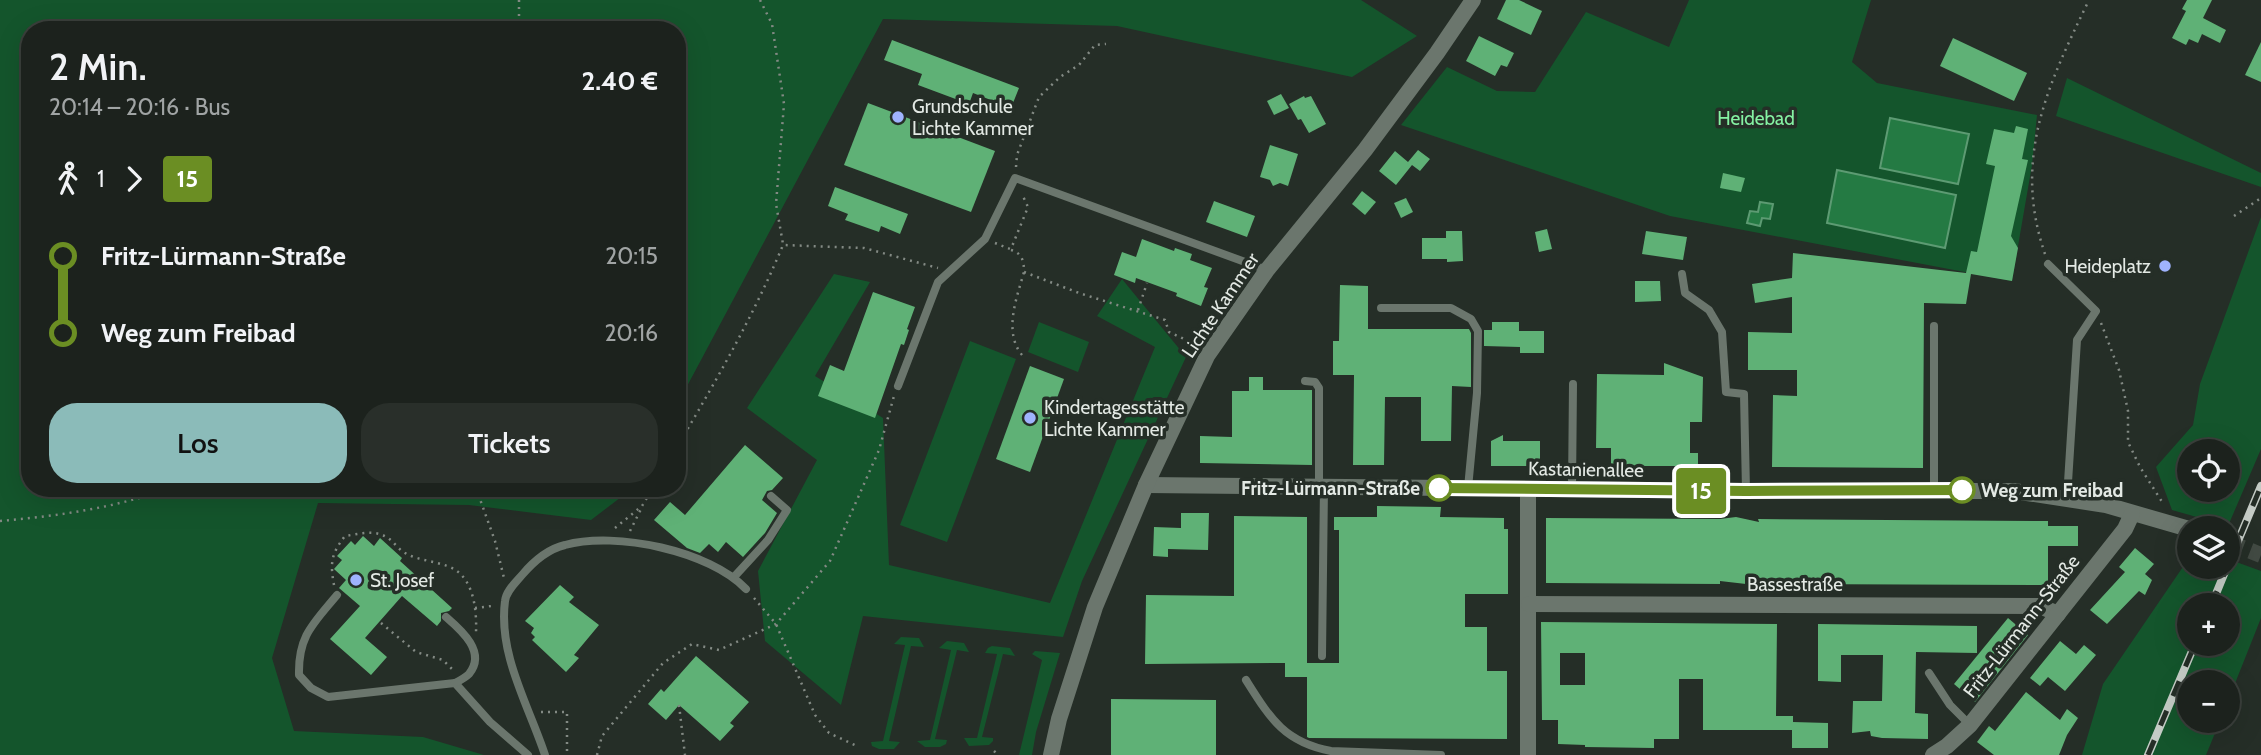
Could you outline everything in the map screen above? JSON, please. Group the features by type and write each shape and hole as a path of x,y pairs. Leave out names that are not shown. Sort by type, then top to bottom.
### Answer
{"street":[{"name":"Lichte Kammer","path":"1051,755 1080,648 1095,607 1146,485 1210,352 1267,270 1365,150 1473,0"},
{"name":"Kastanienallee","path":"1146,485 2014,491 2106,505 2177,526"},
{"path":"1528,489 1528,755"},
{"name":"Fritz-Lürmann-Straße","path":"1945,751 1970,725 2058,614 2124,529 2132,514"},
{"name":"Bassestraße","path":"1529,604 2040,606 2058,614"}],"lane":[{"path":"898,386 938,282 985,239 1015,178 1267,270"},
{"path":"2048,264 2096,311 2077,340 2067,498"},
{"path":"1682,274 1685,293 1709,310 1722,332 1726,392 1744,394 1746,491"},
{"path":"1381,308 1451,308 1471,319 1478,331 1477,393 1468,488"},
{"path":"1934,326 1934,490"},
{"path":"1305,381 1315,382 1319,388 1322,656"},
{"path":"1572,489 1573,384"},
{"path":"734,577 768,540 788,510 771,496"},
{"path":"545,755 527,712 511,660 506,633 506,594 534,561 564,545 600,540 647,544 689,556 734,577 746,589"},
{"path":"337,595 308,630 298,653 299,675 311,688 328,697 455,683 470,673 475,656 468,637 446,617"},
{"path":"1929,673 1938,690 1970,725"},
{"path":"1246,680 1268,714 1294,740 1331,751 1441,755"},
{"path":"455,683 491,722 528,755"}],"path":[{"path":"519,0 519,21"},
{"path":"686,431 757,306 783,245 776,204 784,104 772,23 760,0"},
{"path":"2048,264 2034,210 2033,154 2041,108 2089,0"},
{"path":"1068,72 1079,65 1095,45 1106,44"},
{"path":"2234,216 2261,198"},
{"path":"783,245 864,248 951,271"},
{"path":"1010,249 1024,262 1024,272 1013,313 1014,340 1022,355"},
{"path":"1024,272 1079,293 1165,320 1170,332 1210,352"},
{"path":"1138,310 1147,282"},
{"path":"2096,311 2119,370 2128,411 2128,442 2165,507 2164,522"},
{"path":"597,755 602,736 663,663 692,644 719,650 776,624 830,561 879,450 898,386"},
{"path":"0,521 99,507 136,497"},
{"path":"479,497 495,541 506,594"},
{"path":"624,542 648,497"},
{"path":"600,540 642,506"},
{"path":"337,595 332,564 334,550 345,536 371,532 386,537 405,553 451,567 463,575 472,591 477,619 475,656"},
{"path":"746,589 776,624 815,715 829,733 859,747"},
{"path":"475,608 505,605"},
{"path":"381,623 416,652 443,660 454,672 455,683"},
{"path":"680,705 685,755"},
{"path":"527,712 567,712 567,755"}],"green space":[{"path":"0,0 1361,0 1417,36 1352,77 1117,26 883,19 686,388 686,21 21,21 21,497 621,497 591,520 469,505 318,503 272,658 294,731 423,737 484,755 0,755"},
{"name":"Heidebad","path":"1689,0 1871,0 1852,62 1877,83 2037,115 2032,165 2012,281 1670,216 1401,125 1447,67 1497,91 1535,92 1586,12 1669,47"},
{"path":"2067,78 2261,173 2261,187 2056,116"},
{"path":"2261,217 2261,449 2240,498 2240,439 2181,439 2193,425 2200,384"},
{"path":"834,274 870,282 815,376 883,418 889,565 1050,603 1155,347 1097,316 1122,279 1186,357 1082,581 1063,637 863,616 841,705 765,641 758,571 817,460 747,408"},
{"path":"1039,322 1089,342 1078,372 1028,352"},
{"path":"970,341 1016,359 947,542 900,525"},
{"path":"2177,443 2177,502 2238,502 2232,516 2193,516 2172,510 2156,467"},
{"path":"2240,563 2261,571 2261,618 2240,671 2177,670 2177,733 2215,733 2206,755 2082,755 2103,684 2177,576 2177,579 2240,579"},
{"path":"901,637 919,638 924,647 911,646 889,741 900,742 894,749 879,749 872,746 871,742 883,741 905,645 894,644"},
{"path":"947,641 964,643 969,652 957,650 935,739 947,740 946,744 940,747 925,747 917,741 930,740 951,650 939,648"},
{"path":"992,646 1010,648 1015,656 1003,654 982,737 993,738 993,741 989,745 969,746 964,738 977,738 997,654 985,653"},
{"path":"1035,651 1060,653 1036,732 1032,755 1019,755 1042,660 1032,654"}],"shaded area":[{"path":"1890,118 1969,134 1958,184 1880,168"},
{"path":"1837,170 1956,195 1945,248 1827,223"},
{"path":"1760,202 1773,204 1770,219 1762,218 1760,226 1747,223 1750,211 1758,212"}],"building":[{"path":"1506,0 1519,0 1542,11 1531,35 1497,19"},
{"path":"2187,0 2212,0 2203,18 2226,30 2220,43 2202,34 2198,43 2189,39 2186,45 2172,38 2186,11 2182,9"},
{"path":"1479,36 1514,53 1507,67 1501,65 1495,76 1466,61"},
{"path":"1953,38 2027,73 2014,101 1940,66"},
{"path":"892,40 1019,88 1011,108 973,93 969,104 918,85 922,74 884,60"},
{"path":"2261,42 2261,82 2245,75"},
{"path":"1281,94 1289,108 1274,115 1267,101"},
{"path":"1304,96 1311,96 1326,124 1309,133 1289,104"},
{"path":"868,103 995,151 971,212 844,165"},
{"path":"2016,126 2028,129 2022,159 2028,160 2011,236 2018,248 2012,281 1971,274 1966,304 1924,303 1923,468 1772,467 1773,395 1797,396 1797,370 1748,370 1748,332 1792,333 1792,297 1755,303 1752,284 1792,278 1793,253 1966,273 1971,251 1977,252 1995,166 1986,164 1994,129 2014,133"},
{"path":"1270,145 1298,154 1288,186 1280,183 1273,186 1270,180 1260,177"},
{"path":"1418,150 1430,159 1420,171 1412,165 1396,185 1379,171 1395,151 1408,162"},
{"path":"1723,173 1745,178 1741,192 1720,188"},
{"path":"835,187 908,214 900,234 881,226 879,232 845,220 848,214 828,206"},
{"path":"1362,191 1376,202 1365,215 1352,204"},
{"path":"1406,198 1413,212 1401,218 1394,203"},
{"path":"1214,201 1255,216 1247,237 1206,222"},
{"path":"1547,229 1552,249 1539,252 1535,232"},
{"path":"1446,231 1462,231 1463,261 1422,259 1422,238 1446,238"},
{"path":"1646,231 1687,237 1683,260 1642,254"},
{"path":"1142,239 1174,251 1175,248 1192,254 1190,260 1212,268 1204,287 1208,288 1201,306 1176,296 1177,293 1136,278 1135,283 1114,275 1122,252 1136,257"},
{"path":"1635,281 1660,281 1661,301 1635,302"},
{"path":"1340,285 1368,286 1368,329 1469,329 1471,387 1452,386 1451,441 1421,441 1421,397 1385,397 1384,465 1353,465 1354,375 1333,375 1333,341 1339,341"},
{"path":"873,292 915,307 904,345 901,344 875,418 818,396 830,365 844,371"},
{"path":"1492,322 1519,322 1519,331 1544,331 1544,353 1520,353 1520,347 1484,346 1484,330 1492,330"},
{"path":"1664,363 1703,377 1702,422 1690,422 1690,453 1698,453 1698,466 1611,466 1611,448 1596,448 1597,374 1664,375"},
{"path":"1030,366 1064,379 1030,472 996,459"},
{"path":"1249,377 1263,377 1263,390 1312,390 1312,465 1200,463 1200,436 1232,437 1232,391 1249,391"},
{"path":"1503,435 1503,441 1540,441 1540,466 1491,466 1491,441"},
{"path":"745,445 783,478 772,490 767,491 762,500 777,513 765,533 743,557 726,542 718,552 709,544 700,553 687,548 654,520 670,502 685,515"},
{"path":"1377,506 1441,507 1440,517 1504,518 1504,529 1508,529 1508,594 1465,594 1465,627 1487,627 1487,671 1507,671 1507,739 1309,738 1307,677 1285,677 1285,663 1145,664 1146,595 1234,596 1234,516 1307,517 1307,663 1339,663 1339,530 1334,530 1334,517 1377,517"},
{"path":"1181,513 1209,513 1208,550 1168,549 1168,557 1153,556 1154,527 1181,528"},
{"path":"1736,517 1759,522 1758,519 2048,521 2048,526 2078,526 2078,546 2048,546 2048,585 1746,584 1720,581 1720,584 1546,583 1546,518"},
{"path":"363,536 374,546 380,538 402,558 400,561 452,608 441,613 441,621 437,626 402,596 365,638 387,657 371,675 330,639 360,606 339,588 346,580 334,569 342,560 337,556 351,541 355,545"},
{"path":"2135,548 2154,564 2145,574 2152,580 2145,595 2139,591 2107,624 2090,610 2125,572 2119,567"},
{"path":"560,585 574,597 569,602 599,625 574,655 579,658 566,672 532,640 535,637 531,633 534,628 525,621"},
{"path":"2008,618 2028,635 1975,702 1954,684"},
{"path":"1541,622 1777,624 1776,716 1793,716 1793,722 1828,723 1828,748 1792,748 1792,730 1703,730 1703,679 1679,679 1679,739 1654,739 1654,748 1558,744 1558,720 1542,720","holes":["1560,653 1585,653 1585,685 1560,685"]},
{"path":"1818,624 1977,626 1977,653 1916,652 1915,713 1928,714 1928,739 1882,738 1871,736 1870,731 1852,733 1853,701 1882,701 1883,655 1841,655 1841,682 1818,681"},
{"path":"2060,641 2076,654 2084,645 2096,655 2065,691 2048,677 2040,686 2030,678"},
{"path":"696,656 749,702 730,723 734,726 720,741 679,705 666,720 648,704 661,689 664,692"},
{"path":"2026,692 2060,720 2067,709 2078,718 2059,755 1994,755 1977,742 1989,726 1995,731"},
{"path":"1111,699 1216,700 1216,755 1111,755"}],"tunnel":[{"path":"2240,547 2261,555"}],"railway":[{"path":"2240,536 2261,486"},
{"path":"2216,593 2222,579"},
{"path":"2148,755 2190,656"}],"bus line":[{"name":"15","path":"1439,488 1962,490"}],"place":[{"name":"Grundschule Lichte Kammer","path":"898,117"},
{"name":"Heideplatz","path":"2165,266"},
{"name":"Kindertagesstätte Lichte Kammer","path":"1030,418"},
{"name":"Fritz-Lürmann-Straße","path":"1439,488"},
{"name":"Weg zum Freibad","path":"1962,490"},
{"name":"St. Josef","path":"356,580"}]}
